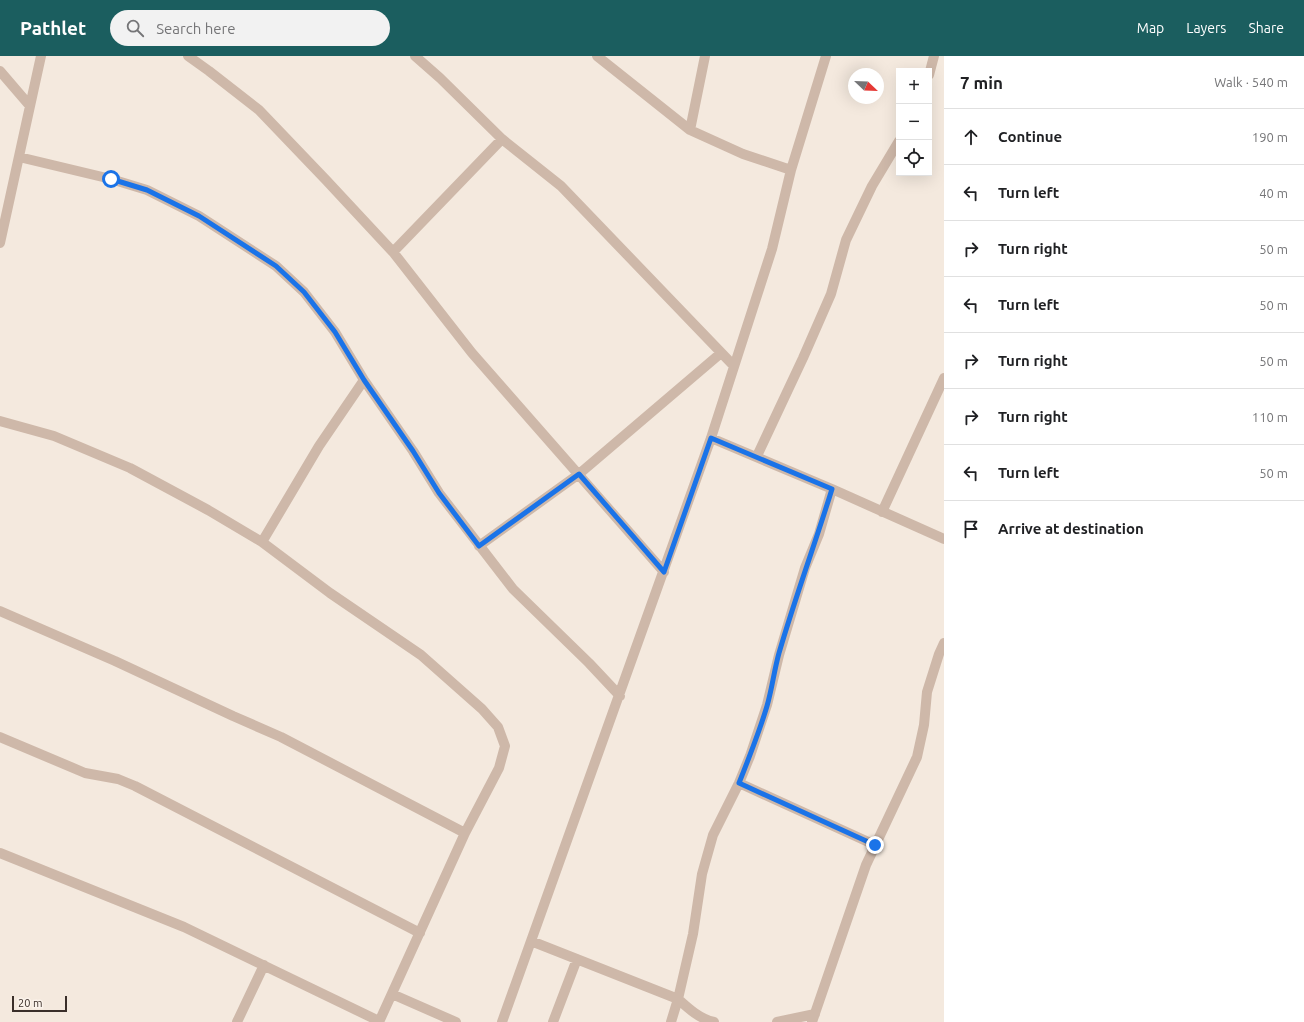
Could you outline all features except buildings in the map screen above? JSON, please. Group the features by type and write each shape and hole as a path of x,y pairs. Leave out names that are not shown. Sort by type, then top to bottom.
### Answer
{"street":[{"path":"0,243 41,56"},
{"path":"188,56 258,110 393,252 472,353 664,572"},
{"path":"415,56 440,78 502,139 561,186 734,366"},
{"path":"597,56 690,130 742,154 791,170"},
{"path":"690,130 705,56"},
{"path":"502,1022 620,696 711,438 772,249 791,170 826,56"},
{"path":"931,68 934,56"},
{"path":"0,71 30,106"},
{"path":"393,252 502,139"},
{"path":"757,456 831,294 846,240 872,186 896,146"},
{"path":"19,157 111,179 147,190 199,216 276,266 304,292 335,332 364,380 413,451 439,493 513,589 589,663 620,696"},
{"path":"479,546 579,474 721,353"},
{"path":"882,512 944,378"},
{"path":"262,542 319,446 364,380"},
{"path":"0,421 54,436 130,468 208,510 262,542 330,593 421,655 482,709 498,727 505,746 499,768 465,833 379,1021 184,927 0,853"},
{"path":"711,438 757,456 944,539"},
{"path":"671,1022 678,999 693,934 702,874 713,835 739,783 750,756 767,705 779,655 805,568 819,534 832,489"},
{"path":"0,610 115,660 233,716 282,737 465,833"},
{"path":"777,1022 814,1018 866,865 917,757 924,725 927,692 944,643"},
{"path":"0,737 85,773 118,779 135,786 420,932"},
{"path":"739,783 875,845"},
{"path":"531,941 678,999 690,1010 707,1020 714,1022"},
{"path":"553,1022 577,959"},
{"path":"237,1022 264,965"},
{"path":"392,994 456,1022"}],"route":[{"path":"111,179 147,190 199,216 276,266 304,292 335,332 364,380 413,451 439,493 479,546 579,474 664,572 711,438 832,489 819,534 805,568 779,655 767,705 750,756 739,783 875,845"}]}
